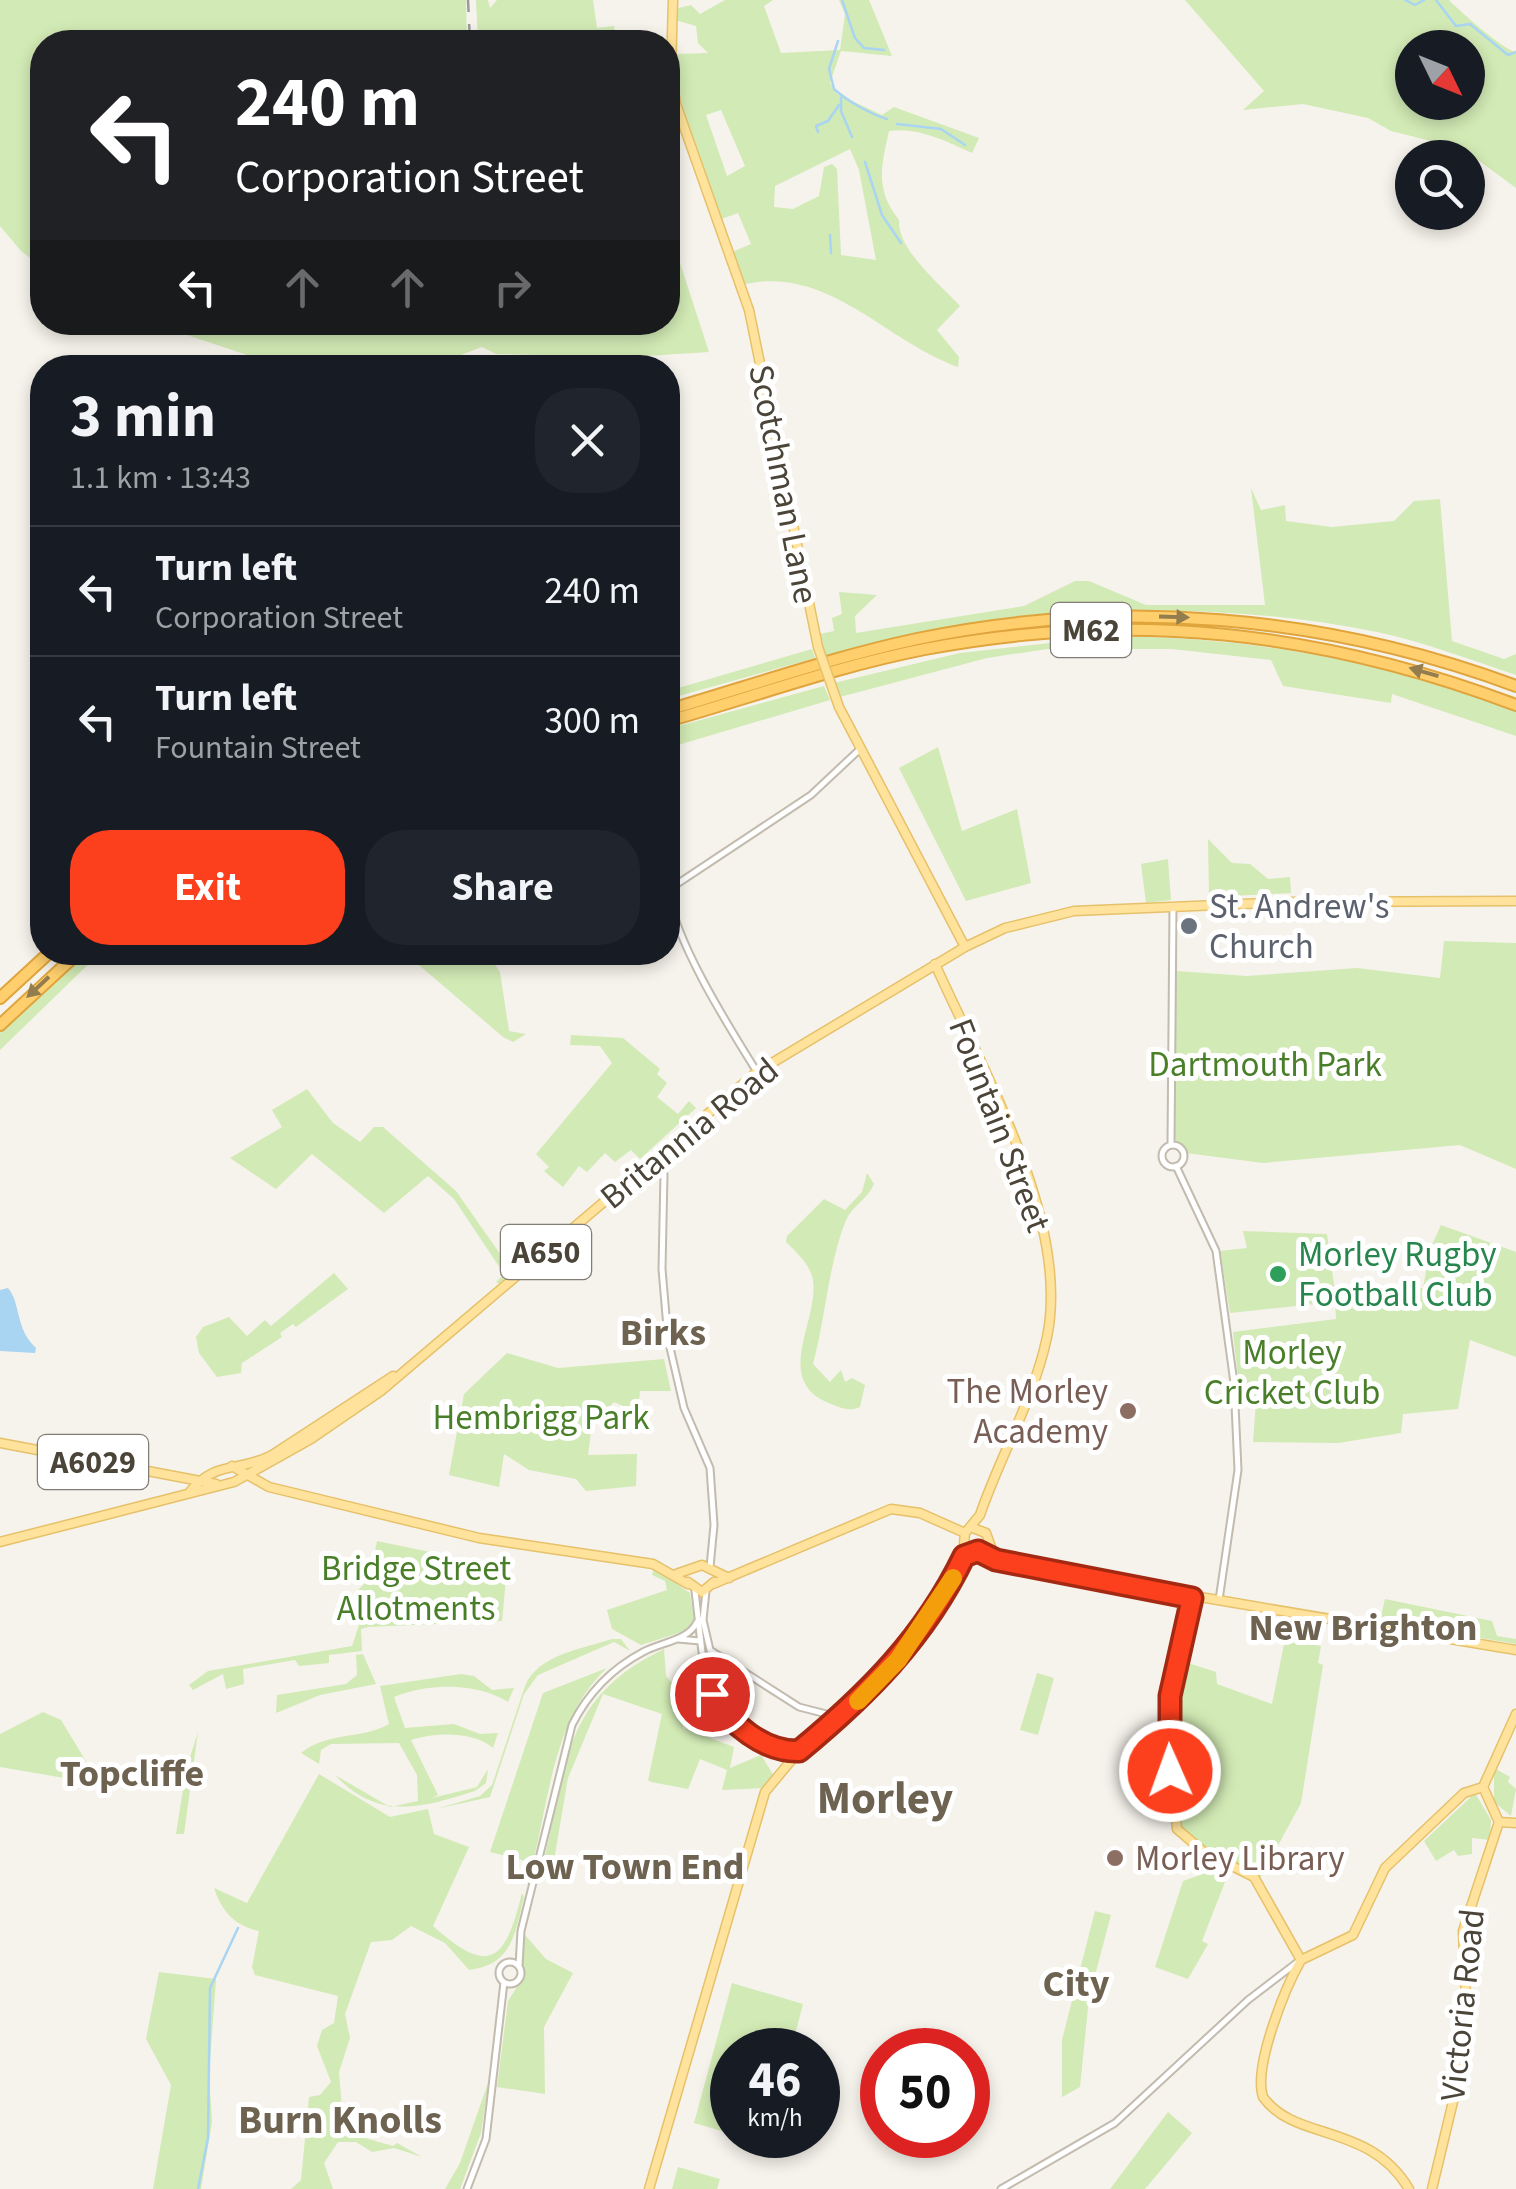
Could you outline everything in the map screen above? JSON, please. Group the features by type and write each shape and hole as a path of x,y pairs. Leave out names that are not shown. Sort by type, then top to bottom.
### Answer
{"highway":[{"name":"M62","path":"680,707 914,640 1036,620 1173,616 1320,630 1429,654 1516,686"},
{"name":"M62","path":"680,719 920,650 1044,632 1114,629 1318,645 1428,672 1516,705"},
{"path":"0,998 36,965"},
{"path":"0,1024 66,965"}],"main road":[{"name":"Scotchman Lane","path":"671,30 673,0"},
{"name":"Scotchman Lane","path":"680,115 748,310 818,647 859,750 965,946"},
{"name":"A650","path":"936,964 965,946 1045,915 1173,907 1516,900"},
{"name":"Britannia Road","path":"224,1484 251,1474 347,1416 758,1072 936,964"},
{"name":"Fountain Street","path":"936,964 1036,1196 1051,1273 1051,1318 1044,1353 980,1515 969,1530"},
{"name":"Britannia Road","path":"227,1466 272,1455 414,1363"},
{"name":"A6029","path":"0,1444 196,1483"},
{"path":"262,1482 267,1464"},
{"name":"A650","path":"188,1493 210,1471 227,1466"},
{"path":"227,1466 238,1475 234,1482 262,1482 491,1541 653,1564 676,1574 692,1588 710,1588 891,1509 920,1513 969,1530 983,1530"},
{"path":"227,1466 262,1482"},
{"path":"210,1471 213,1483"},
{"name":"A6029","path":"186,1480 210,1471"},
{"path":"196,1483 224,1484"},
{"name":"A650","path":"0,1542 224,1484"},
{"path":"980,1515 987,1544 996,1560"},
{"path":"649,2189 749,1838 766,1792 799,1751 840,1718 898,1660 969,1551 969,1530"},
{"path":"969,1551 987,1544"},
{"path":"969,1551 996,1560 1192,1598 1516,1650"},
{"path":"676,1574 708,1569 730,1578"},
{"path":"708,1569 710,1588"},
{"path":"688,1572 692,1588"},
{"path":"1192,1598 1168,1719 1177,1829 1204,1852 1254,1877 1300,1960"},
{"path":"1409,2189 1396,2169 1375,2150 1280,2114 1261,2090 1276,2020 1300,1960 1353,1935 1385,1868 1464,1793 1483,1786 1516,1714"},
{"path":"1483,1786 1499,1822 1516,1823"},
{"name":"Victoria Road","path":"1432,2189 1463,2052 1468,2005 1463,1932 1499,1822"}],"street":[{"path":"680,882 811,794 859,750"},
{"path":"1172,1145 1173,907"},
{"path":"680,927 714,998 758,1072"},
{"path":"1172,1145 1183,1152 1183,1160 1176,1166"},
{"path":"1172,1145 1165,1148 1163,1159 1176,1166 1216,1251 1234,1382 1238,1470 1219,1600"},
{"path":"653,1157 664,1174 662,1280 672,1366 710,1468 714,1525 708,1569"},
{"path":"692,1588 710,1650 799,1707 840,1718"},
{"path":"710,1588 698,1639 705,1678 720,1706 750,1735 780,1752 786,1762 781,1772"},
{"path":"505,1996 521,1976 518,1948 572,1725 582,1704 626,1662 689,1633 700,1621"},
{"path":"675,1639 698,1639"},
{"path":"702,1654 710,1650"},
{"path":"780,1752 799,1751"},
{"path":"467,2189 486,2139 505,1996 500,1971 518,1948"},
{"path":"1002,2189 1115,2123 1225,2021 1300,1960"},
{"path":"507,1962 519,1966"},
{"path":"504,1982 514,1983"}],"green space":[{"path":"0,0 466,0 467,30 30,30 30,258 0,226"},
{"path":"476,0 488,0 490,8 497,0 593,0 597,28 614,26 615,30 477,30"},
{"path":"725,0 773,0 764,6 781,53 840,50 845,14 839,0 869,0 892,56 841,51 830,83 837,94 882,115 894,107 979,138 972,153 921,133 889,131 882,167 886,198 899,220 905,243 960,306 937,330 959,357 958,367 830,295 775,281 745,284 732,252 751,244 738,213 719,220 680,105 680,54 708,53 698,43 696,26 675,20 675,9 691,5 700,14","holes":["721,110 745,166 727,176 706,115","850,149 859,170 876,260 841,255 837,169 832,164 824,167 819,196 793,209 774,207 775,186"]},
{"path":"1185,0 1449,0 1483,30 1395,30 1395,120 1485,120 1485,31 1516,53 1516,188 1485,165 1485,140 1427,140 1391,131 1368,118 1303,104 1243,110 1264,91"},
{"path":"680,263 709,352 541,355 496,354 482,347 461,355 247,355 187,335 680,335"},
{"path":"1251,488 1261,510 1285,505 1286,521 1332,527 1394,521 1414,501 1440,499 1452,641 1504,659 1516,654 1516,675 1377,632 1308,620 1169,611 1100,612 962,627 825,656 820,634 834,631 832,618 842,614 839,592 877,595 855,616 856,633 1024,606 1075,581 1089,581 1146,605 1265,605"},
{"path":"1114,636 1269,648 1415,678 1516,708 1516,736 1392,694 1391,703 1283,686 1271,660 1172,649 1047,649 987,658 840,697 834,683 960,653"},
{"path":"812,649 815,658 680,696 680,688"},
{"path":"824,686 830,700 680,744 680,726"},
{"path":"938,747 962,831 1017,809 1031,883 966,901 899,768"},
{"path":"1208,839 1232,863 1250,864 1268,879 1290,877 1291,893 1209,897"},
{"path":"1168,859 1171,900 1146,903 1141,864"},
{"name":"Dartmouth Park","path":"1444,941 1516,943 1516,1169 1460,1145 1263,1163 1186,1153 1175,1139 1176,971 1247,976 1357,968 1440,978"},
{"path":"75,965 88,965 0,1050 0,1033"},
{"path":"419,965 495,965 500,972 509,1031 526,1034 513,1042"},
{"path":"571,1035 623,1038 660,1069 657,1074 667,1083 657,1097 678,1114 689,1101 696,1108 640,1159 631,1150 615,1162 605,1153 587,1172 579,1166 563,1187 544,1171 549,1167 536,1154 612,1063 600,1046 570,1045"},
{"path":"307,1089 333,1123 360,1142 374,1127 383,1127 456,1191 510,1268 510,1276 500,1284 496,1282 504,1274 454,1199 428,1176 384,1213 312,1154 276,1189 230,1158 282,1127 272,1110"},
{"path":"867,1173 874,1184 849,1215 840,1237 813,1364 830,1382 841,1370 845,1382 852,1378 865,1385 860,1407 849,1409 813,1394 804,1381 802,1349 813,1280 806,1264 786,1242 787,1236 824,1199 845,1210 862,1192"},
{"name":"Morley Cricket Club","path":"1441,1225 1516,1252 1516,1357 1470,1340 1458,1409 1403,1414 1401,1433 1338,1443 1253,1442 1256,1402 1240,1396 1233,1332 1336,1319 1335,1302 1230,1313 1220,1251 1247,1248 1243,1231 1327,1234 1335,1292 1423,1288 1430,1249"},
{"path":"334,1273 348,1289 296,1327 293,1324 280,1333 282,1337 242,1363 241,1373 217,1377 199,1353 196,1337 203,1327 229,1317 247,1336 265,1320 271,1326"},
{"name":"Hembrigg Park","path":"507,1353 558,1368 664,1359 671,1391 640,1391 638,1413 614,1402 592,1424 588,1455 637,1454 636,1486 586,1491 576,1479 529,1470 504,1454 499,1487 449,1475 464,1394"},
{"name":"Bridge Street Allotments","path":"377,1541 507,1568 502,1621 368,1627 361,1629 362,1651 329,1655 329,1663 299,1666 295,1660 243,1669 244,1684 226,1689 223,1674 193,1690 189,1685 208,1671 352,1646 359,1625 355,1623 359,1603 353,1601 355,1593 369,1579"},
{"path":"654,1568 690,1593 694,1619 685,1631 641,1645 612,1629 607,1610 667,1590 665,1581 652,1575"},
{"path":"1385,1599 1492,1621 1497,1636 1516,1639 1516,1644 1380,1621"},
{"path":"621,1639 630,1651 614,1642 538,1675 524,1694 490,1797 436,1809 480,1796 492,1785 525,1686 531,1675 562,1654"},
{"path":"1285,1639 1321,1646 1318,1663 1323,1665 1301,1803 1261,1877 1194,1842 1182,1829 1172,1719 1185,1662 1216,1672 1217,1684 1272,1704"},
{"path":"664,1649 666,1676 685,1699 683,1728 734,1747 730,1768 761,1755 774,1776 766,1788 722,1790 727,1770 700,1759 688,1789 651,1782 648,1780 662,1714 603,1694 568,1778 553,1866 543,1864 565,1765 587,1712 605,1689 630,1668"},
{"path":"363,1654 376,1684 320,1695 276,1713 277,1695 346,1684 357,1675 356,1655"},
{"path":"607,1668 590,1687 565,1733 533,1863 490,1852 543,1693"},
{"path":"1037,1673 1054,1678 1038,1735 1020,1730"},
{"path":"461,1674 474,1676 492,1690 514,1688 508,1702 482,1691 451,1687 421,1689 394,1697 405,1728 454,1724 480,1734 498,1733 493,1748 476,1738 454,1735 411,1740 438,1795 432,1798 477,1787 488,1769 486,1783 475,1791 436,1802 395,1806 418,1801 417,1775 399,1743 331,1744 321,1750 319,1764 301,1753 322,1741 389,1724 380,1686"},
{"path":"43,1712 61,1720 96,1778 88,1782 0,1767 0,1734"},
{"path":"198,1732 184,1834 176,1834 186,1770"},
{"path":"1494,1768 1510,1777 1508,1782 1516,1789 1511,1816 1494,1802"},
{"path":"319,1774 390,1817 428,1809 434,1834 469,1847 433,1926 468,1952 492,1955 501,1947 516,1917 522,1893 524,1897 509,1946 494,1962 483,1967 469,1970 445,1943 411,1926 392,1940 371,1942 345,2014 350,2038 339,2072 342,2109 358,2136 393,2146 397,2143 422,2157 394,2148 372,2152 356,2142 338,2142 324,2163 333,2189 291,2189 301,2180 309,2097 320,2095 331,2082 317,2046 322,2030 334,2023 338,1996 255,1975 252,1967 259,1931 230,1917 214,1888 247,1903"},
{"path":"335,1775 387,1805 351,1790"},
{"path":"1475,1793 1491,1820 1490,1840 1472,1838 1472,1854 1458,1856 1454,1850 1436,1861 1424,1841"},
{"path":"1212,1871 1225,1882 1202,1941 1208,1944 1188,1979 1155,1967 1183,1881"},
{"path":"1095,1911 1111,1915 1089,1998 1080,2087 1062,2097 1062,2040"},
{"path":"525,1935 546,1959 573,1973 544,2027 545,2094 497,2087 508,2001 525,1974 520,1955"},
{"path":"159,1972 216,1979 209,2075 212,2122 201,2189 153,2189 171,2085 146,2039"},
{"path":"732,1983 803,2004 797,2028 720,2028"},
{"path":"710,2064 710,2128 694,2123"},
{"path":"489,2080 481,2133 460,2189 445,2189 460,2163"},
{"path":"1168,2112 1192,2133 1145,2189 1110,2189"},
{"path":"678,2167 720,2179 717,2189 672,2189"}],"water":[{"path":"8,1288 35,1353 0,1351 0,1290"}],"waterway":[{"path":"842,0 855,38 864,48 884,50"},
{"path":"1405,0 1415,5 1424,0"},
{"path":"1436,0 1456,26 1470,24 1508,55 1516,52"},
{"path":"838,41 829,69 834,89 887,119"},
{"path":"841,98 841,111 852,137"},
{"path":"818,132 816,126 828,121 839,105"},
{"path":"897,124 941,129 965,145"},
{"path":"865,162 882,215 901,243"},
{"path":"830,235 831,253"},
{"path":"198,2189 208,2138 210,1988 238,1928"}],"railway":[{"path":"468,0 469,30"}],"slow traffic":[{"path":"858,1701 898,1660 953,1578"}],"place":[{"name":"St. Andrew's Church","path":"1189,926"},
{"name":"Morley Rugby Football Club","path":"1278,1274"},
{"name":"The Morley Academy","path":"1128,1411"},
{"name":"Morley Library","path":"1115,1858"}],"district":[{"name":"Birks","path":"663,1332"},
{"name":"New Brighton","path":"1363,1627"},
{"name":"Topcliffe","path":"132,1773"},
{"name":"Morley","path":"885,1797"},
{"name":"Low Town End","path":"625,1866"},
{"name":"City","path":"1076,1983"},
{"name":"Burn Knolls","path":"340,2119"}],"route":[{"path":"712,1694 750,1735 780,1752 799,1751 840,1718 895,1664 949,1586 964,1556 978,1551 996,1560 1162,1589 1192,1598 1170,1696 1170,1771"}]}
